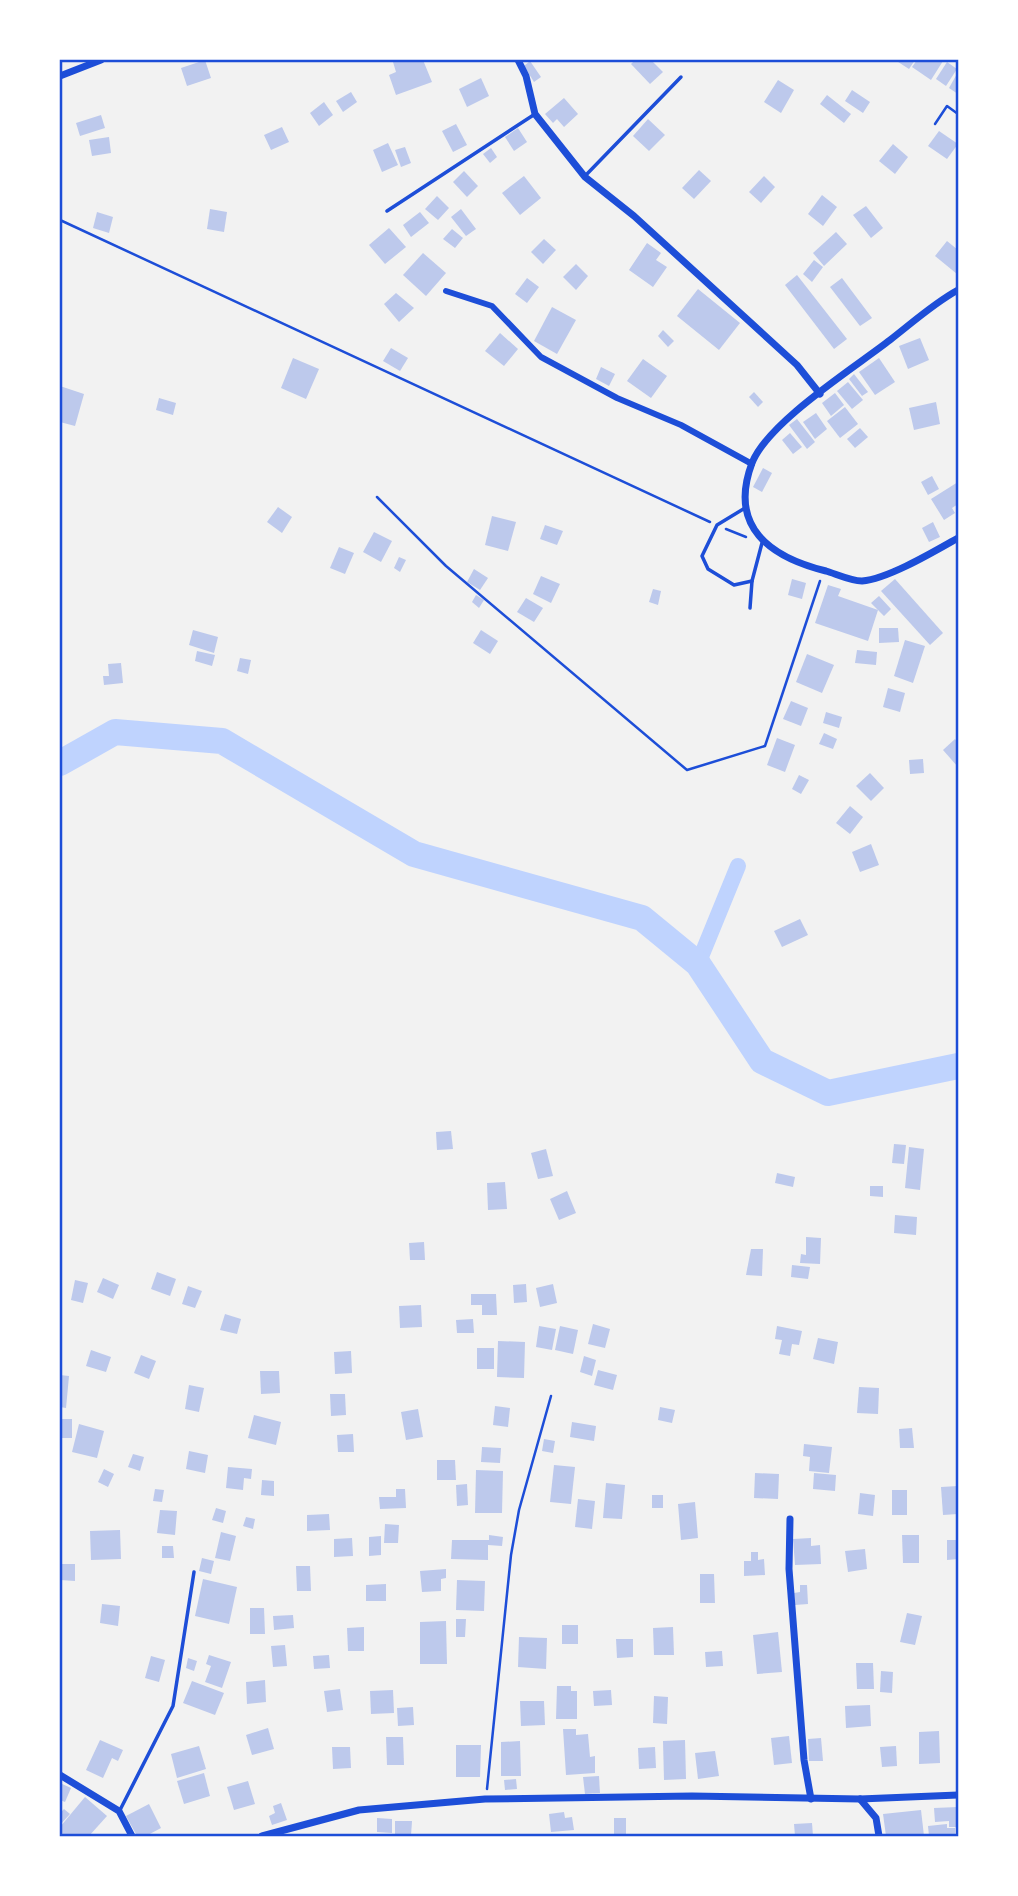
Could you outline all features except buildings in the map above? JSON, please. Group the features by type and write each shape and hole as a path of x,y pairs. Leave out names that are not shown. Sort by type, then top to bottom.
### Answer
{"street":[{"path":"60,76 101,60"},
{"path":"518,60 526,76 535,114 585,177 634,216 797,365 820,394"},
{"path":"958,290 797,411 760,450 752,464 747,507 751,524 762,543 797,564 861,581 912,564 958,538"},
{"path":"446,291 492,306 541,357 617,398 681,425 752,464"},
{"path":"790,1519 789,1569 804,1760 811,1799"},
{"path":"60,1775 119,1811 132,1836"},
{"path":"262,1836 359,1810 485,1799 692,1796 860,1800 958,1795"},
{"path":"860,1800 876,1818 878,1836"}],"lane":[{"path":"585,177 681,77"},
{"path":"387,211 535,114"},
{"path":"747,507 717,525 702,556 708,569 734,585 752,581"},
{"path":"750,608 752,581 762,543"},
{"path":"119,1811 173,1706 194,1572"}],"path":[{"path":"935,124 947,106 958,114"},
{"path":"60,220 717,525 762,543"},
{"path":"377,497 446,566 687,770 765,746 823,571"},
{"path":"485,1799 511,1555 519,1510 551,1396"}],"waterway":[{"path":"60,763 115,732 222,741 414,854 642,918 698,964 762,1061 828,1093 958,1066"},
{"path":"698,964 738,866"}]}
